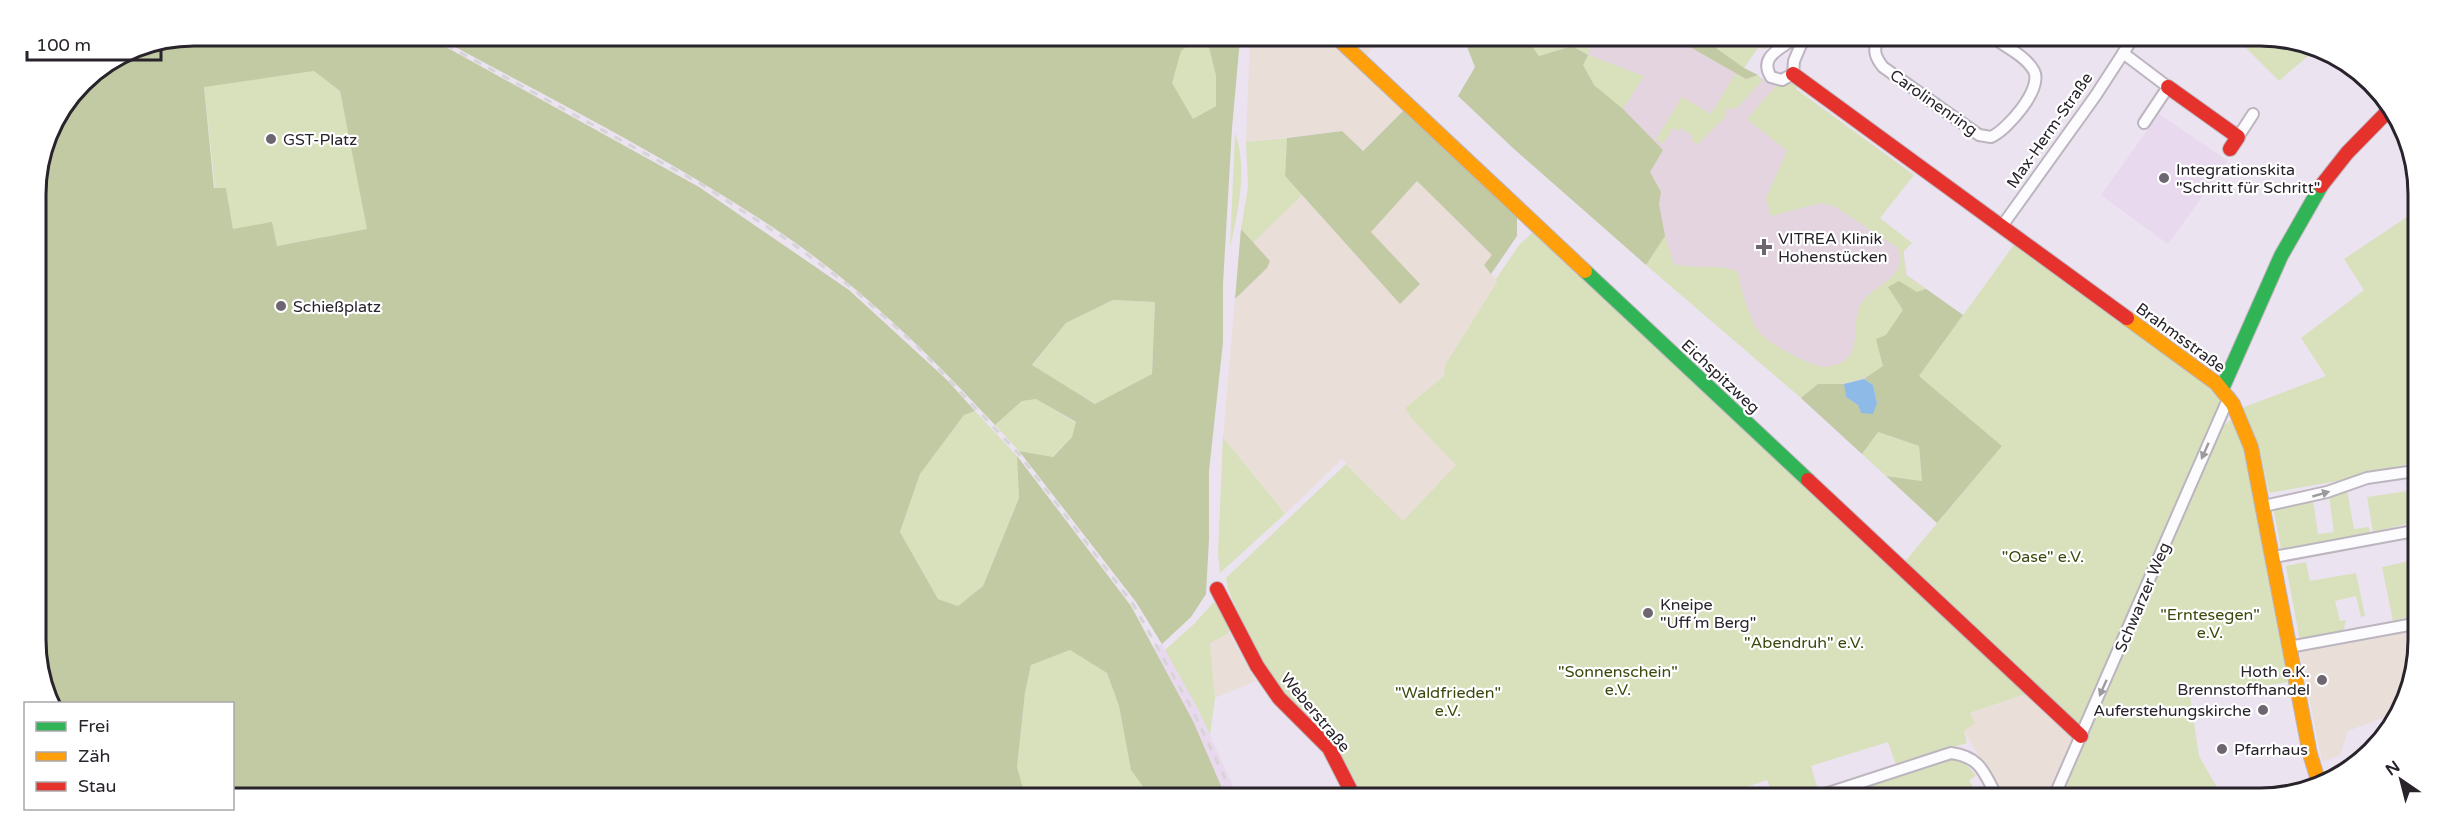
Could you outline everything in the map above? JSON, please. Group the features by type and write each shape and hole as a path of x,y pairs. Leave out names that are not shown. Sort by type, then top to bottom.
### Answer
{"street":[{"name":"Eichspitzweg","path":"1346,46 2081,736"},
{"path":"1784,46 1772,55 1766,64 1766,70 1771,77 1782,80 1793,74 1794,61 1800,46"},
{"name":"Carolinenring","path":"1875,46 1876,59 1883,68 1979,135 1991,137 2006,128 2033,92 2037,77 2026,61 2005,46"},
{"name":"Max-Herm-Straße","path":"2002,226 2128,46"},
{"path":"2123,53 2238,136"},
{"name":"Brahmsstraße","path":"1793,74 2002,226 2225,393 2251,447 2274,556 2310,754 2317,776"},
{"path":"2144,123 2168,87"},
{"path":"2230,148 2253,114"},
{"path":"2225,393 2282,254 2301,218 2343,156 2385,114"},
{"name":"Schwarzer Weg","path":"2058,787 2225,393"},
{"path":"2264,506 2327,492 2367,478 2408,472"},
{"path":"2274,556 2408,532"},
{"name":"Weberstraße","path":"1217,589 1257,666 1280,698 1329,748 1349,787"},
{"path":"2289,647 2408,625"},
{"path":"1846,787 1951,753 1967,755 1980,764 1992,787"}],"shaded area":[{"path":"1250,46 1340,46 1364,65 1408,106 1362,151 1342,131 1246,142"},
{"path":"1351,46 1374,46 1364,58"},
{"name":"VITREA Klinik Hohenstücken","path":"1571,46 1714,46 1744,68 1776,86 1747,119 1902,242 1907,275 1963,315 1862,454 1801,398 1513,148"},
{"name":"Integrationskita \"Schritt für Schritt\"","path":"2159,114 2228,161 2168,244 2101,195"},
{"path":"1417,181 1492,255 1484,266 1498,281 1445,365 1444,376 1405,408 1457,464 1403,522 1342,459 1285,514 1223,437 1235,299 1267,268 1270,261 1253,243 1302,195 1400,304 1420,284 1371,232"},
{"path":"2408,628 2407,659 2403,678 2387,716 2348,731 2340,755 2322,762 2299,648"},
{"path":"1229,633 1256,681 1215,698 1210,642"},
{"path":"1162,644 1198,709 1234,787 1222,788 1193,721 1154,648"},
{"path":"2029,693 2077,735 2054,787 1997,787 1964,731 1975,723 1969,714"}],"green space":[{"path":"1239,46 1223,284 1223,342 1209,471 1206,594 1191,617 1162,644 1136,602 1019,451 1053,457 1072,437 1076,422 1036,399 1022,401 995,425 896,325 815,257 745,209 570,108 455,47 1187,47 1181,51 1172,83 1193,119 1216,106 1216,76 1209,47","holes":["1113,300 1155,302 1152,374 1095,404 1032,365 1066,323"]},
{"path":"1467,46 1532,46 1539,56 1573,46 1588,55 1583,65 1594,85 1623,109 1663,150 1650,172 1661,192 1659,204 1665,236 1646,265 1513,148 1458,96 1475,67"},
{"path":"1532,46 1571,46 1539,56"},
{"path":"1573,46 1590,46 1588,55 1644,76 1623,109 1594,85 1583,65 1587,54"},
{"path":"1689,46 1714,46 1758,75 1746,79"},
{"path":"1714,46 1768,46 1766,49 1758,48 1744,68"},
{"path":"2244,46 2280,48 2309,55 2279,81"},
{"path":"185,47 446,47 699,187 849,290 946,379 975,411 964,415 920,474 900,532 938,599 958,606 983,586 1019,498 1017,456 1131,606 1193,721 1222,788 1144,788 1131,770 1119,706 1107,673 1070,650 1031,665 1025,693 1017,767 1023,788 234,788 234,702 61,702 49,668 46,639 47,185 52,156 71,112 97,83 112,71 147,54 166,49","holes":["314,71 340,91 367,229 277,246 272,222 233,229 226,188 214,188 204,87"]},
{"path":"1187,47 1209,47 1216,76 1216,106 1193,119 1171,83 1181,51"},
{"path":"314,71 340,91 368,229 277,246 233,229 226,188 215,188 204,86"},
{"path":"1735,74 1746,79 1758,75 1762,81 1737,108 1726,109 1725,117 1698,144 1691,140 1693,136 1680,128 1678,131 1673,128 1663,144 1656,139 1682,97 1711,114"},
{"path":"1784,82 1798,85 1796,89 1914,175 1880,218 1912,243 1903,252 1906,275 1926,289 1917,292 1886,335 1883,366 1853,382 1818,384 1801,398 1646,265 1665,236 1674,264 1732,269 1738,272 1743,295 1753,321 1764,337 1780,348 1824,367 1840,363 1850,355 1861,304 1898,268 1900,259 1898,248 1834,206 1821,203 1771,216 1766,198 1787,151 1747,119 1776,86"},
{"path":"1408,106 1517,210 1517,236 1491,274 1484,265 1492,255 1417,181 1371,232 1420,284 1400,304 1285,176 1287,138 1342,131 1363,151"},
{"path":"1235,133 1241,160 1241,175 1239,205 1230,247"},
{"path":"1287,138 1285,176 1302,195 1253,243 1241,229 1248,187 1246,142"},
{"path":"2408,216 2408,464 2349,479 2269,493 2259,449 2242,408 2326,376 2301,338 2364,290 2344,259"},
{"path":"1241,229 1270,261 1267,268 1235,299"},
{"path":"1533,232 2029,693 1970,713 1975,723 1964,731 1967,743 1896,765 1888,742 1811,766 1817,787 1770,787 1767,780 1746,787 1352,787 1260,663 1228,589 1226,578 1346,464 1403,521 1456,465 1413,420 1405,408 1444,376 1445,365 1519,245"},
{"name":"\"Oase\" e.V.","path":"2016,242 2217,393 2220,403 2079,730 1902,565 2002,446 1919,376"},
{"path":"1899,281 1917,292 1926,289 1963,315 1919,376 2002,446 1937,523 1886,476 1922,481 1919,446 1878,432 1862,454 1801,398 1818,384 1844,384 1846,397 1858,405 1861,413 1877,403 1873,385 1864,379 1883,366 1876,339 1886,335 1903,310 1888,287"},
{"path":"1113,300 1155,302 1152,374 1096,404 1032,366 1066,323"},
{"path":"1036,399 1076,423 1072,437 1052,457 1019,451 995,425 1022,401"},
{"path":"975,411 1017,456 1019,498 983,586 958,606 938,599 900,532 920,474 964,415"},
{"name":"\"Erntesegen\" e.V.","path":"2231,420 2247,452 2290,682 2190,696 2199,756 2217,787 2062,787 2221,427"},
{"path":"1878,432 1919,446 1922,481 1886,476 1862,454"},
{"path":"1223,437 1285,514 1220,573 1218,553"},
{"path":"2347,490 2354,529 2369,527 2370,533 2281,549 2273,507 2313,500 2318,534 2334,532 2329,495"},
{"path":"2408,491 2408,523 2373,532 2367,497"},
{"path":"2408,561 2408,617 2393,621 2382,567"},
{"path":"2306,562 2310,581 2356,573 2365,616 2361,617 2356,596 2335,601 2340,621 2346,620 2343,633 2300,641 2286,566"},
{"path":"1214,602 1228,621 1229,633 1210,643 1215,698 1210,735 1165,650"},
{"path":"1070,650 1107,673 1119,706 1131,770 1144,788 1023,788 1017,767 1025,693 1031,665"},
{"path":"1954,756 1963,760 1976,776 1969,780 1973,787 1872,787 1892,775"}],"water":[{"path":"1864,379 1873,385 1877,403 1873,414 1861,413 1858,405 1846,397 1844,384"}],"railway":[{"path":"450,47 701,184 789,241 851,287 917,346 1019,454 1133,604 1192,709 1229,788"}],"traffic: fast":[{"path":"2222,389 2281,256 2321,186"},
{"path":"1585,271 1808,480"}],"traffic: slow":[{"path":"1346,46 1585,271"},
{"path":"2127,318 2216,383 2233,404 2251,447 2310,754 2317,776"}],"traffic: jam":[{"path":"1793,74 2127,318"},
{"path":"2168,87 2238,137 2230,149"},
{"path":"2321,186 2347,153 2385,114"},
{"path":"1808,480 2081,736"},
{"path":"1217,589 1257,666 1279,698 1329,748 1349,787"}],"place":[{"name":"GST-Platz","path":"271,139"},
{"name":"Integrationskita \"Schritt für Schritt\"","path":"2164,178"},
{"name":"VITREA Klinik Hohenstücken","path":"1764,247"},
{"name":"Schießplatz","path":"281,306"},
{"name":"Kneipe \"Uff´m Berg\"","path":"1648,613"},
{"name":"Hoth e.K. Brennstoffhandel","path":"2322,680"},
{"name":"Auferstehungskirche","path":"2263,710"},
{"name":"Pfarrhaus","path":"2222,749"}],"park label":[{"name":"\"Abendruh\" e.V.","path":"1804,642"},
{"name":"\"Sonnenschein\" e.V.","path":"1618,680"},
{"name":"\"Waldfrieden\" e.V.","path":"1448,701"}]}
